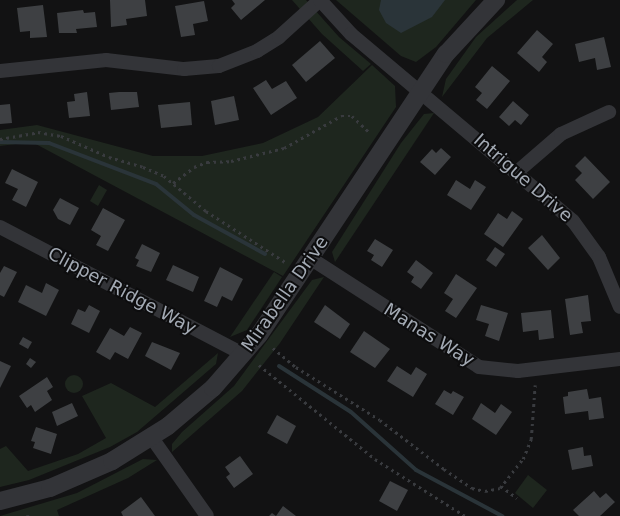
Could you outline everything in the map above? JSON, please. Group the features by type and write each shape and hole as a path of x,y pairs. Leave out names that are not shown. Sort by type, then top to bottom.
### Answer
{"street":[{"path":"0,71 106,60 184,69 219,66 257,51 279,37 320,0"},
{"name":"Intrigue Drive","path":"320,0 351,34 557,206 587,239 609,277 620,307"},
{"name":"Mirabella Drive","path":"0,501 73,479 112,461 152,438 202,398 243,354 310,258 420,90 458,38 496,0"},
{"path":"517,172 561,134 609,112"},
{"name":"Clipper Ridge Way","path":"0,227 243,354"},
{"name":"Manas Way","path":"310,258 479,368 518,372 620,359"},
{"path":"152,438 207,516"}],"path":[{"path":"173,183 194,167 207,162 231,161 284,148 341,116 352,116 370,133"},
{"path":"0,138 38,132 61,136 108,157 143,167 173,183 206,211 285,262"},
{"path":"273,348 296,367 380,420 472,488 484,491 501,486 523,459 531,439 536,385"},
{"path":"259,365 375,459 465,516"},
{"path":"501,486 517,498"}],"shaded area":[{"path":"292,0 306,0 339,37 371,64 363,71 322,34"},
{"path":"336,0 476,0 436,47 416,62 401,56"},
{"path":"381,0 445,0 432,17 401,33 386,23 379,10"},
{"path":"517,0 533,0 487,38 442,97 446,79 476,37"},
{"path":"372,65 395,86 396,107 283,276 32,142 0,146 0,130 37,125 153,156 202,156 263,143 318,117"},
{"path":"434,113 335,262 332,252 401,143 424,114"},
{"path":"99,185 107,190 98,206 90,201"},
{"path":"274,272 282,277 247,330 230,337"},
{"path":"324,277 280,343 242,391 172,452 172,444 182,432 234,386 312,280"},
{"path":"218,353 216,364 137,432 110,447 29,480 0,487 0,449 6,446 28,471 78,454 106,438 82,396 111,383 155,407"},
{"path":"74,375 80,378 83,384 80,390 74,393 68,390 65,384 68,378"},
{"path":"143,459 157,460 128,478 57,510 59,516 0,516 77,493"},
{"path":"528,475 547,490 533,508 515,493"}],"building":[{"path":"110,0 145,0 147,16 126,19 127,25 111,27"},
{"path":"232,0 265,0 241,20 231,8 235,4"},
{"path":"204,1 208,21 193,24 195,35 181,37 175,6"},
{"path":"43,5 47,37 30,38 30,31 20,32 17,8"},
{"path":"83,10 84,13 95,12 97,27 76,29 77,33 59,33 57,13"},
{"path":"537,30 553,44 542,57 547,62 539,72 517,53"},
{"path":"604,37 611,67 597,70 595,58 579,62 575,44"},
{"path":"320,41 335,58 306,82 292,65"},
{"path":"492,66 510,81 487,109 476,100 482,93 475,87"},
{"path":"266,80 272,89 286,81 297,98 271,115 253,88"},
{"path":"87,92 90,116 69,118 67,102 75,101 74,94"},
{"path":"137,92 139,107 111,110 109,93"},
{"path":"234,96 239,120 215,125 211,101"},
{"path":"513,101 529,115 521,125 515,120 509,126 499,117"},
{"path":"190,102 192,125 161,128 158,105"},
{"path":"10,104 12,123 0,124 0,105"},
{"path":"441,148 451,157 435,175 420,162 432,149 436,153"},
{"path":"585,156 610,182 593,199 575,180 582,173 575,166"},
{"path":"12,169 38,182 26,207 12,200 18,189 5,183"},
{"path":"456,180 470,189 475,180 486,187 471,210 447,195"},
{"path":"60,198 79,208 70,225 58,219 53,210"},
{"path":"103,208 125,220 108,251 96,245 101,236 91,230"},
{"path":"512,211 523,219 503,247 484,234 498,213 507,219"},
{"path":"542,235 560,258 548,270 528,248"},
{"path":"375,239 393,250 382,267 371,260 374,255 367,251"},
{"path":"142,244 160,253 151,272 136,266 139,260 135,258"},
{"path":"495,247 505,254 496,267 486,260"},
{"path":"416,260 433,273 421,289 411,282 414,277 407,272"},
{"path":"173,265 199,277 193,292 166,280"},
{"path":"4,266 17,272 4,297 0,295 0,273"},
{"path":"220,267 243,279 232,301 222,296 217,307 204,301"},
{"path":"456,274 477,288 456,318 445,311 453,299 444,293"},
{"path":"46,283 59,290 46,316 18,302 26,285 42,293"},
{"path":"588,295 591,321 581,322 583,333 570,335 565,299"},
{"path":"89,305 100,311 89,333 71,324 78,309 85,312"},
{"path":"325,305 350,324 340,339 314,322"},
{"path":"481,305 508,313 499,341 485,336 489,324 476,320"},
{"path":"551,310 554,338 539,340 538,330 523,332 521,313"},
{"path":"130,327 142,333 128,359 115,352 110,360 96,352 110,328 124,336"},
{"path":"364,331 390,349 375,368 350,352"},
{"path":"23,337 32,342 28,349 19,344"},
{"path":"152,342 180,353 171,370 145,356"},
{"path":"30,358 36,362 31,368 26,364"},
{"path":"0,361 11,366 0,388"},
{"path":"397,366 411,375 416,367 427,374 413,397 387,381"},
{"path":"47,377 53,387 47,391 52,400 35,412 31,405 27,408 19,396"},
{"path":"587,389 589,399 601,397 604,418 589,420 588,411 565,414 563,397 568,396 568,392"},
{"path":"444,390 451,394 453,391 464,397 453,415 435,404"},
{"path":"72,403 78,416 57,426 52,412"},
{"path":"481,403 495,413 501,404 512,412 496,435 472,419"},
{"path":"277,415 296,426 287,444 267,433"},
{"path":"36,427 57,434 51,454 33,448 35,442 31,441"},
{"path":"583,447 584,456 591,455 593,466 572,470 568,450"},
{"path":"240,456 253,474 234,488 226,477 230,474 225,467"},
{"path":"390,481 408,490 397,511 379,501"},
{"path":"594,491 600,498 606,493 615,502 600,516 579,516 573,510"},
{"path":"141,497 155,516 123,516 121,512"},
{"path":"283,506 296,516 276,516"}],"waterway":[{"path":"0,142 49,143 156,184 194,215 265,254"},
{"path":"279,366 351,412 416,470 502,516"}]}
